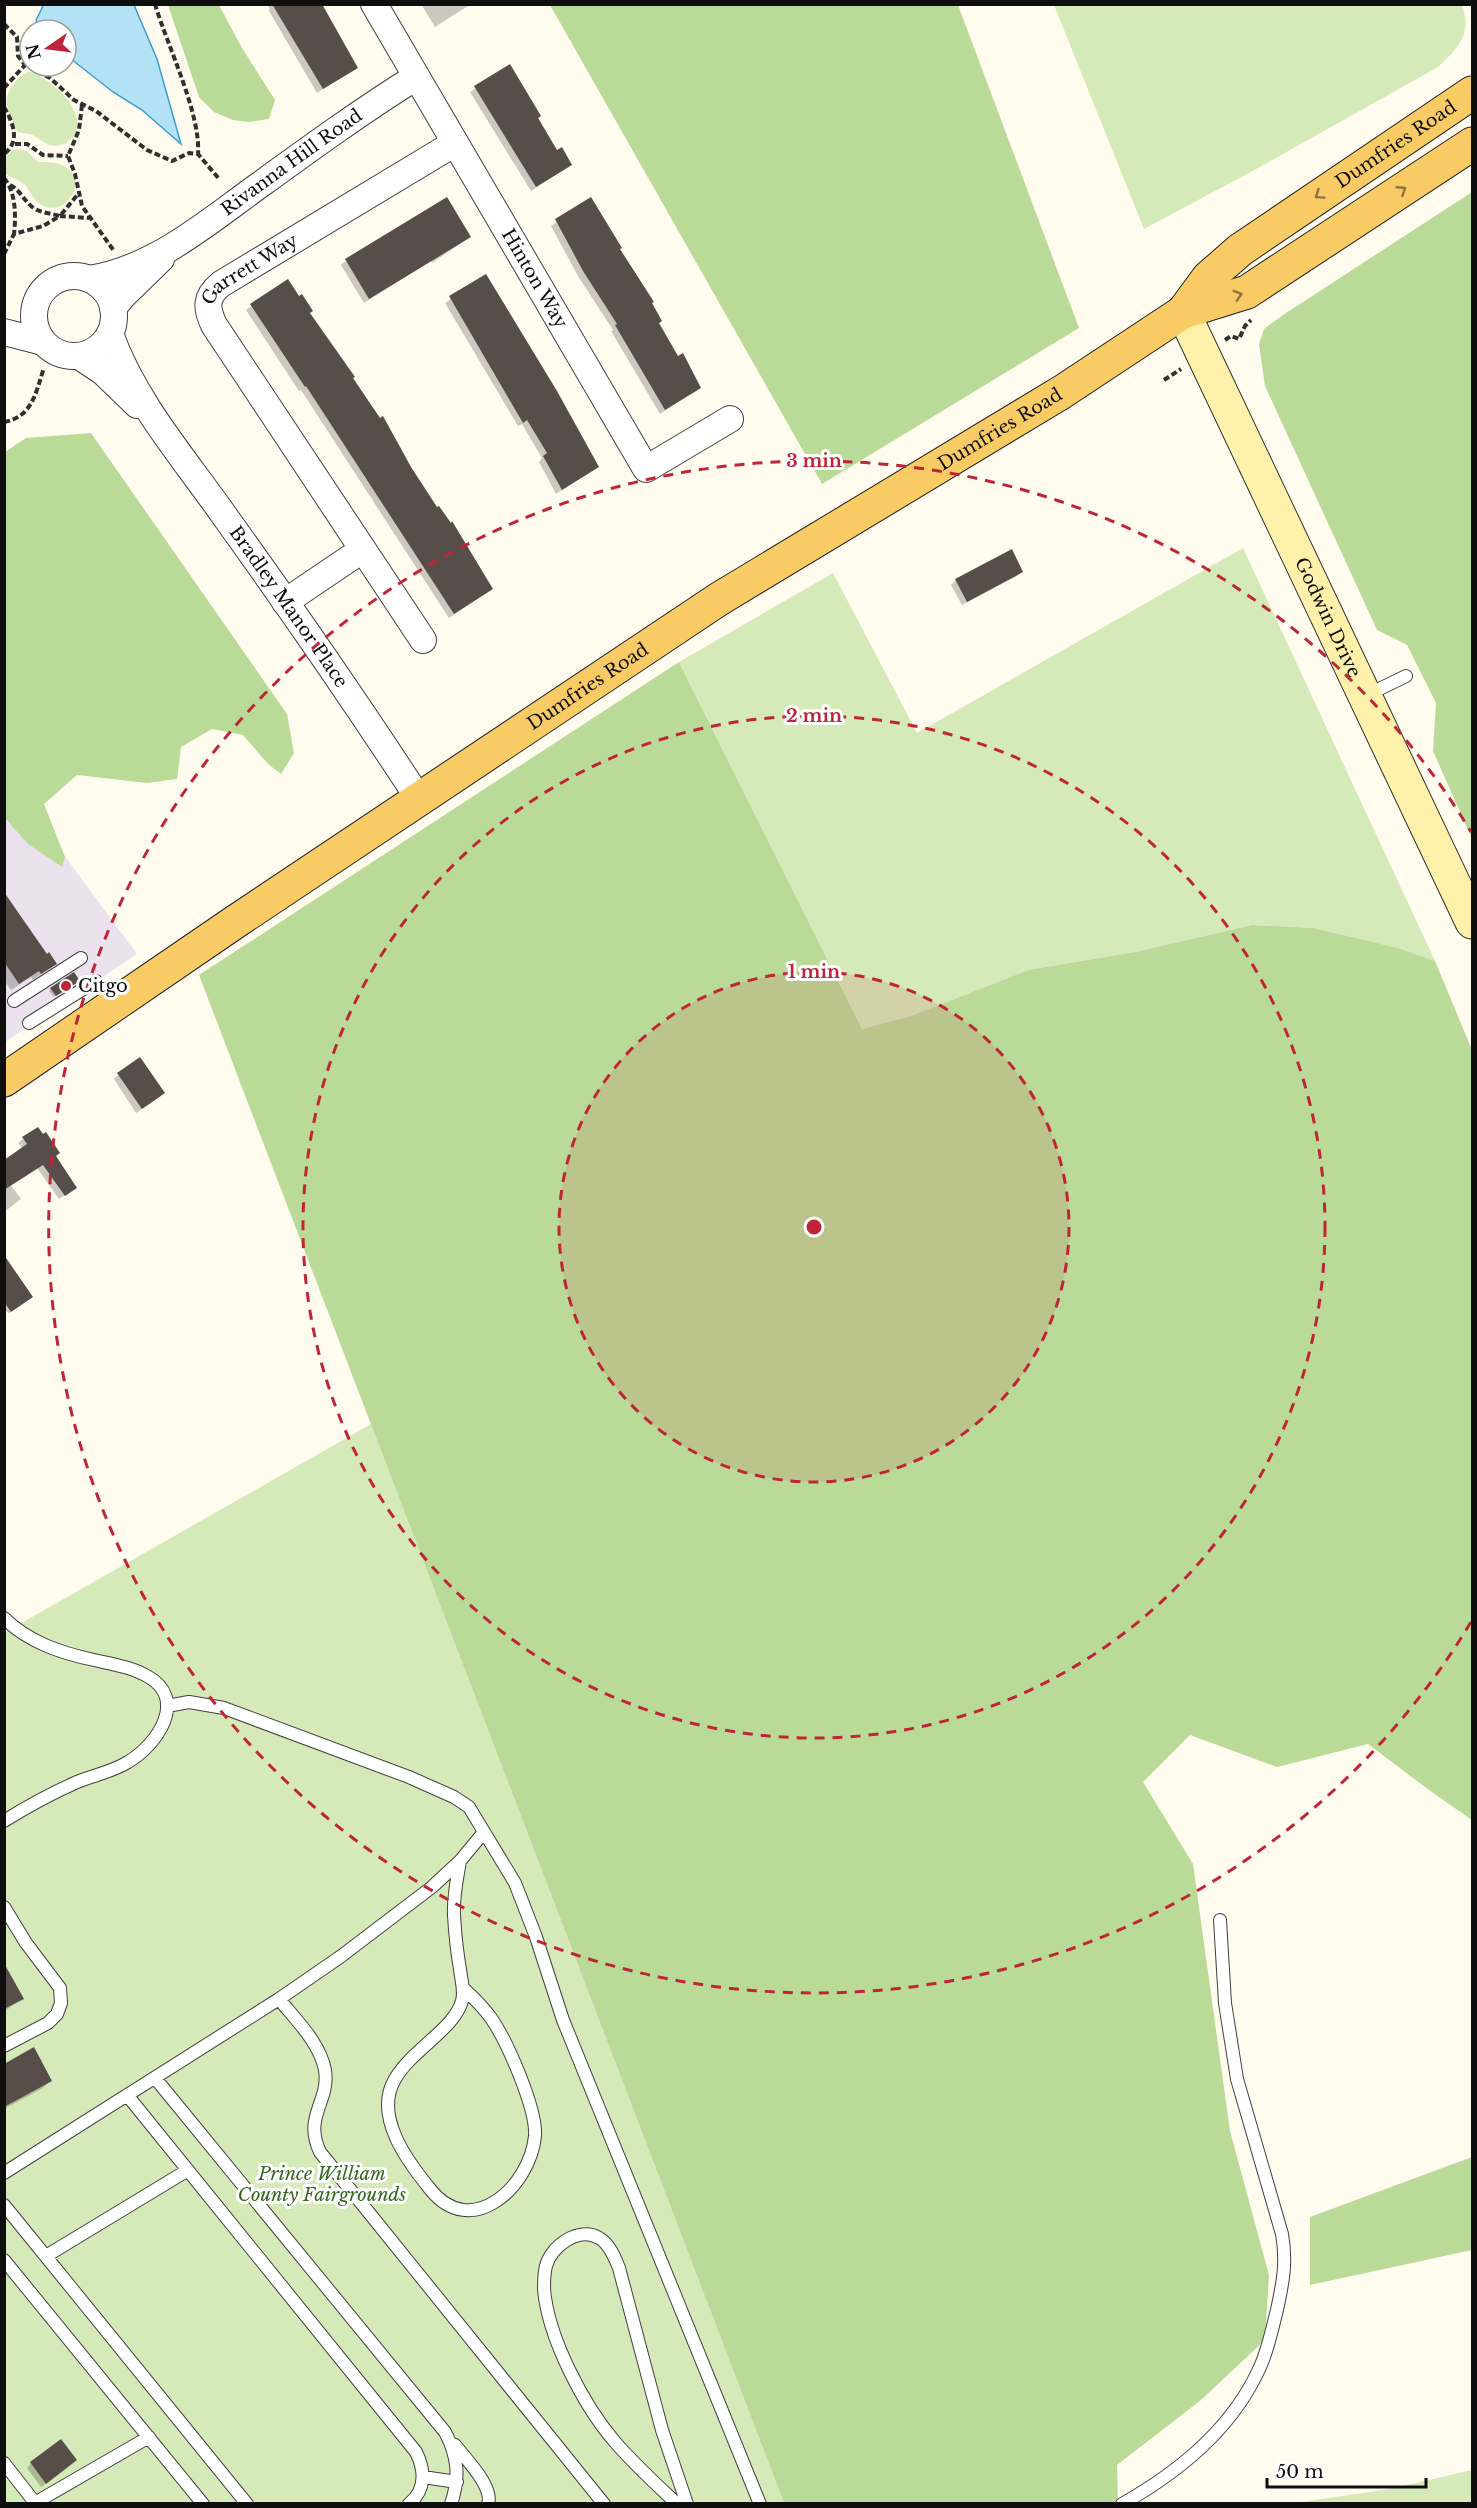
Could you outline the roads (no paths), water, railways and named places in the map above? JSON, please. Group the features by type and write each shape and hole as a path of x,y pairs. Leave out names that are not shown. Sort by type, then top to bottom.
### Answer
{"main road":[{"name":"Dumfries Road","path":"1183,312 1208,278 1240,250 1473,93"},
{"name":"Dumfries Road","path":"4,1080 235,922 719,599 1062,392 1183,312 1247,292 1473,144"}],"street":[{"name":"Hinton Way","path":"374,4 646,469 730,419"},
{"name":"Rivanna Hill Road","path":"113,308 169,250 353,117 416,77"},
{"name":"Garrett Way","path":"423,640 214,325 207,303 211,292 221,284 455,143"},
{"name":"Rivanna Hill Road","path":"89,279 119,272 169,250"},
{"path":"76,276 89,279 105,291 113,308 114,322 110,334 102,345 79,356 66,356 53,351 43,342 34,324 35,304 51,283 63,277 76,276"},
{"path":"4,320 35,304"},
{"name":"Godwin Drive","path":"1183,312 1473,922"},
{"path":"4,333 43,342"},
{"name":"Bradley Manor Place","path":"110,334 117,352 153,419 285,602 419,799"},
{"name":"Bradley Manor Place","path":"79,356 103,372 153,419"},
{"path":"285,602 362,550"}],"lane":[{"path":"1366,696 1406,676"},
{"path":"14,1002 81,958"},
{"path":"29,1023 96,981"},
{"path":"4,1618 25,1636 55,1650 124,1667 147,1676 158,1685 167,1706 166,1720 162,1730 149,1746 129,1762 33,1803 4,1821"},
{"path":"167,1706 189,1702 224,1708 409,1777 454,1797 469,1807 515,1883 571,2040 760,2504"},
{"path":"4,2173 340,1958 432,1887 460,1861 484,1832"},
{"path":"460,1861 454,1895 454,1916 464,1989 462,2001 454,2017 409,2060 394,2080 388,2098 394,2134 411,2166 436,2198 460,2210 484,2206 511,2190 532,2155 535,2133 530,2104 493,2020 479,2002 464,1989"},
{"path":"4,1907 26,1943 60,1988 61,2003 57,2014 48,2023 4,2046"},
{"path":"1122,2504 1186,2460 1224,2425 1260,2368 1274,2322 1284,2276 1286,2258 1282,2234 1240,2089 1230,2038 1225,2003 1221,1920"},
{"path":"279,1999 317,2048 325,2072 324,2093 313,2126 315,2141 320,2152 604,2504"},
{"path":"155,2078 486,2484 490,2498 488,2504"},
{"path":"127,2095 416,2452 421,2462 423,2477 416,2498 409,2504"},
{"path":"46,2256 188,2170"},
{"path":"4,2205 247,2504"},
{"path":"677,2504 614,2440 591,2408 565,2358 551,2321 544,2289 546,2266 554,2250 570,2238 585,2234 600,2238 611,2251 619,2268 662,2430 687,2504"},
{"path":"4,2260 203,2504"},
{"path":"445,2432 456,2461 457,2482 451,2504"},
{"path":"4,2463 35,2503 149,2437"},
{"path":"423,2477 457,2482"}],"water":[{"path":"44,4 134,5 157,59 181,144 142,110 113,92 78,64 78,18 37,18"}],"place":[{"name":"Citgo","path":"66,986"}],"park label":[{"name":"Prince William County Fairgrounds","path":"322,2184"}]}
